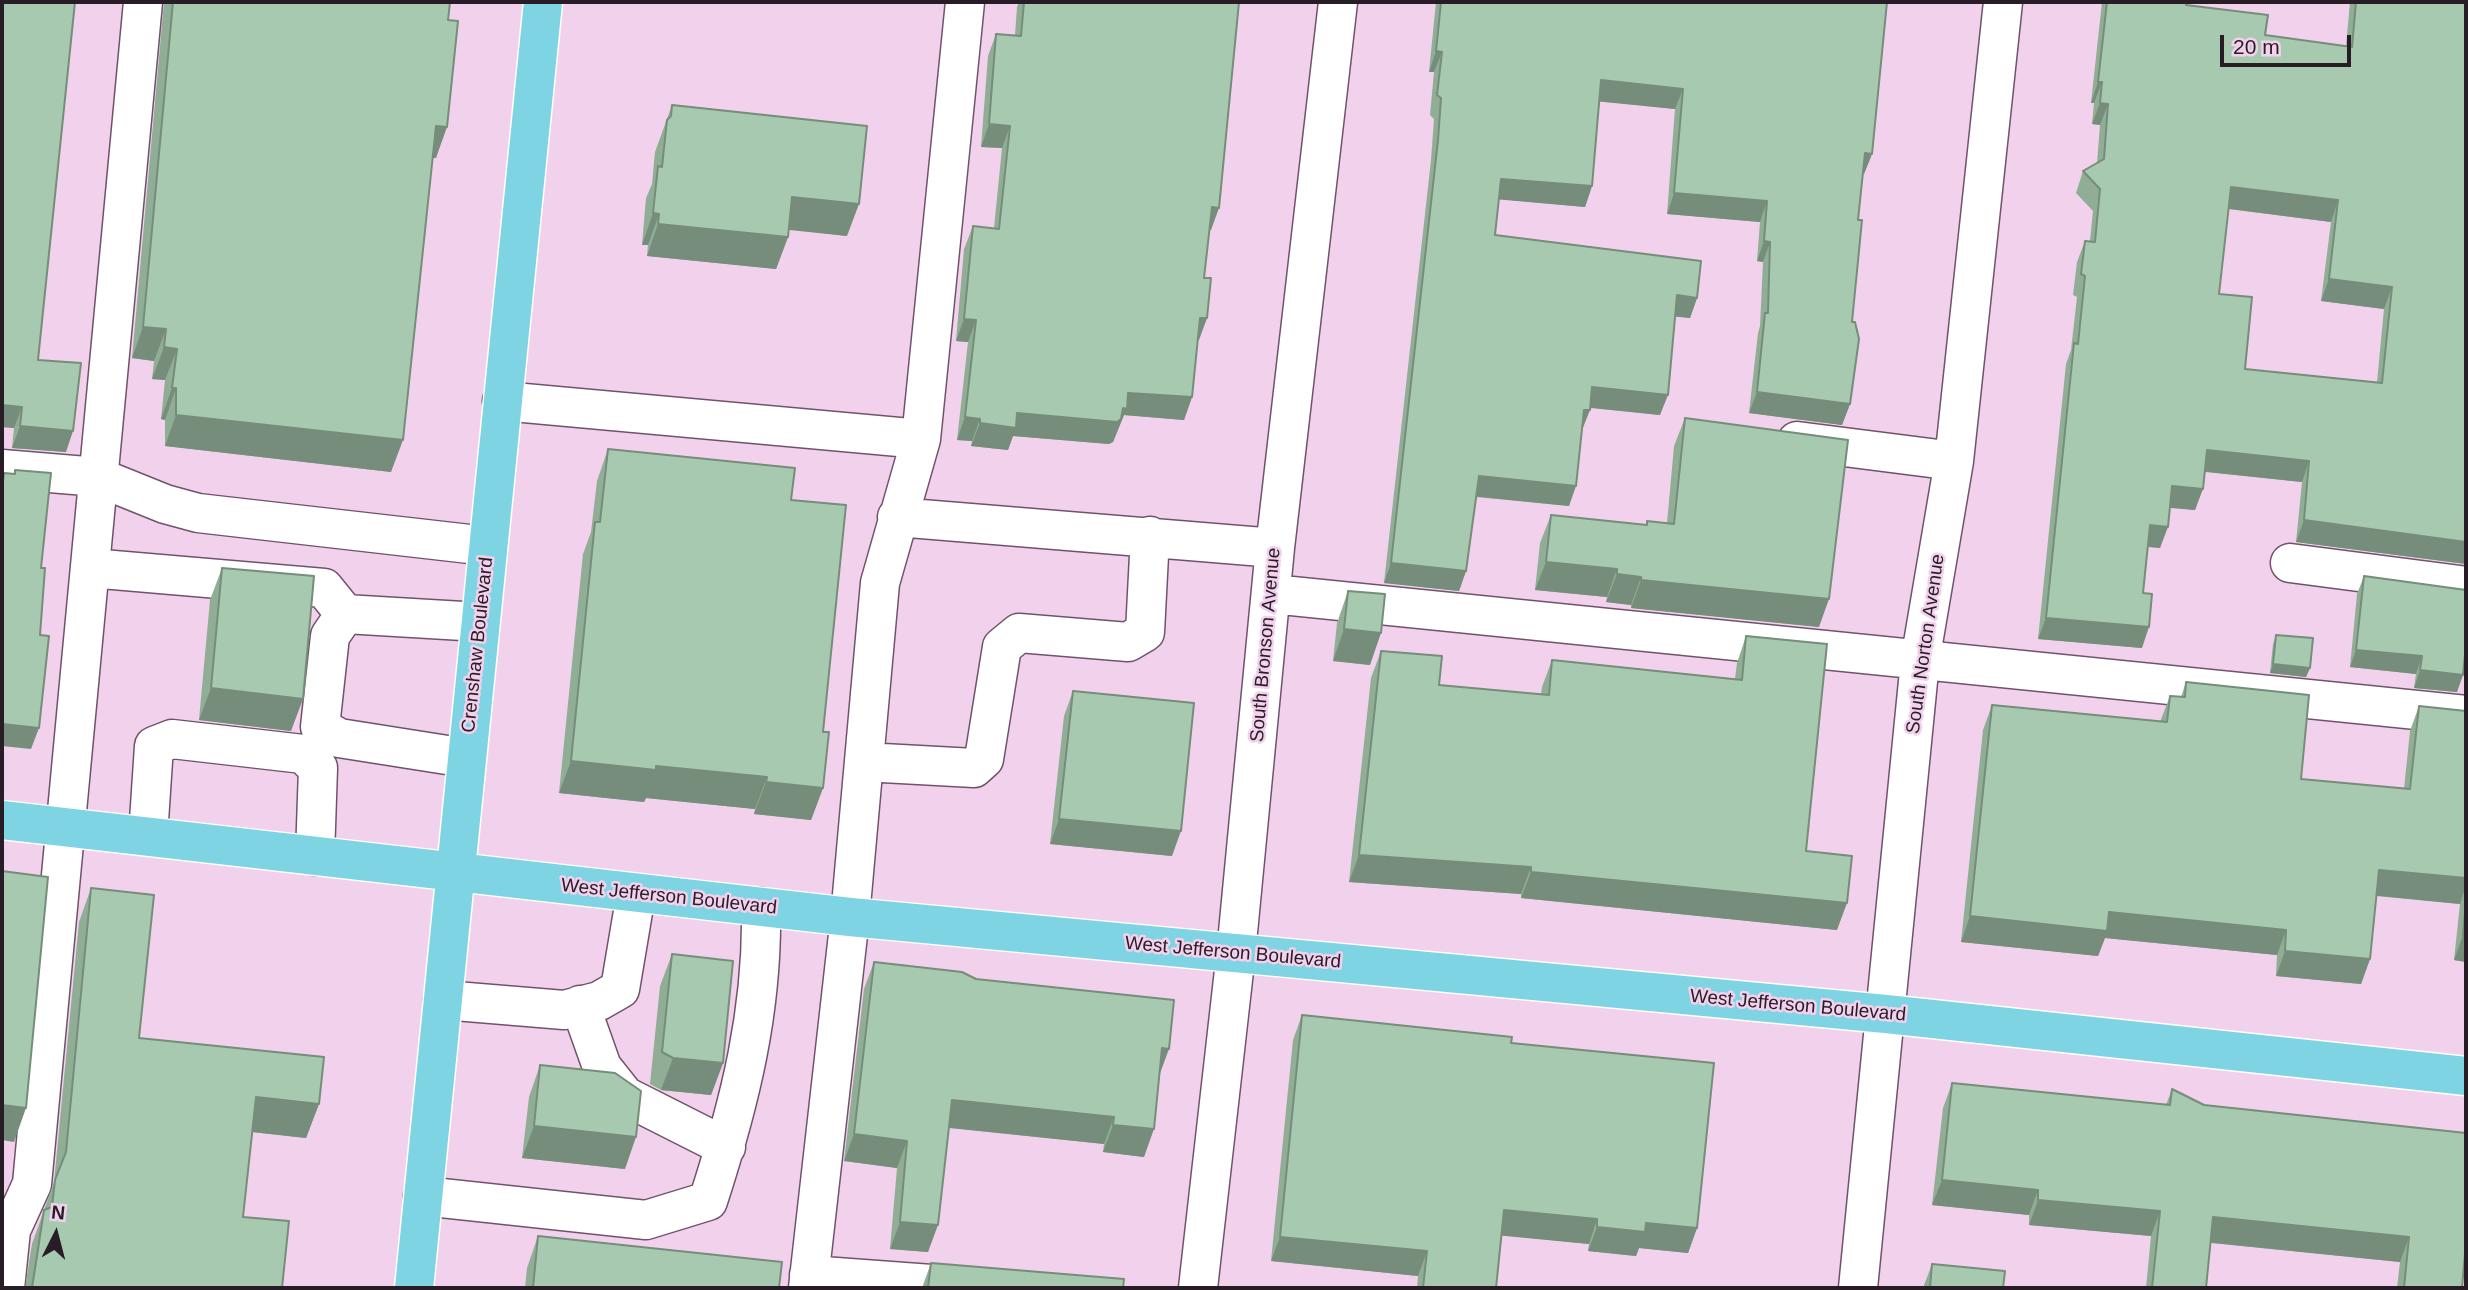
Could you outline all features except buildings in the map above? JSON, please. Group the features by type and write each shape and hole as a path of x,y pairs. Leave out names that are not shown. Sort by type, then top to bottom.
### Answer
{"main road":[{"name":"Crenshaw Boulevard","path":"414,1288 543,2"},
{"name":"West Jefferson Boulevard","path":"2,820 455,874 850,917 1886,1014 2466,1076"}],"street":[{"path":"5,1288 17,1182 67,826 143,2"},
{"path":"965,2 921,439 880,583 850,917 809,1282 986,1288"},
{"name":"South Bronson Avenue","path":"1198,1288 1236,953 1275,548 1338,2"},
{"name":"South Norton Avenue","path":"1858,1288 1920,661 1954,461 2003,2"},
{"path":"502,401 921,439"},
{"path":"1762,437 1954,461"},
{"path":"2,469 98,477 165,504 198,513 487,546"},
{"path":"897,517 1275,548"},
{"path":"864,762 974,768 984,759 1002,647 1010,640 1019,633 1128,642 1145,632 1150,536"},
{"path":"2290,563 2466,586"},
{"path":"90,568 324,588 345,614 480,622"},
{"path":"1272,594 2466,715"},
{"path":"315,856 328,753 320,727 330,636 345,614"},
{"path":"148,836 154,746 172,739 303,754 466,758"},
{"path":"443,1000 564,1010 600,1001 620,989 636,894"},
{"path":"423,1196 646,1220 708,1200 740,1099 762,963 761,907"},
{"path":"580,1005 602,1067 625,1096 726,1147"}]}
